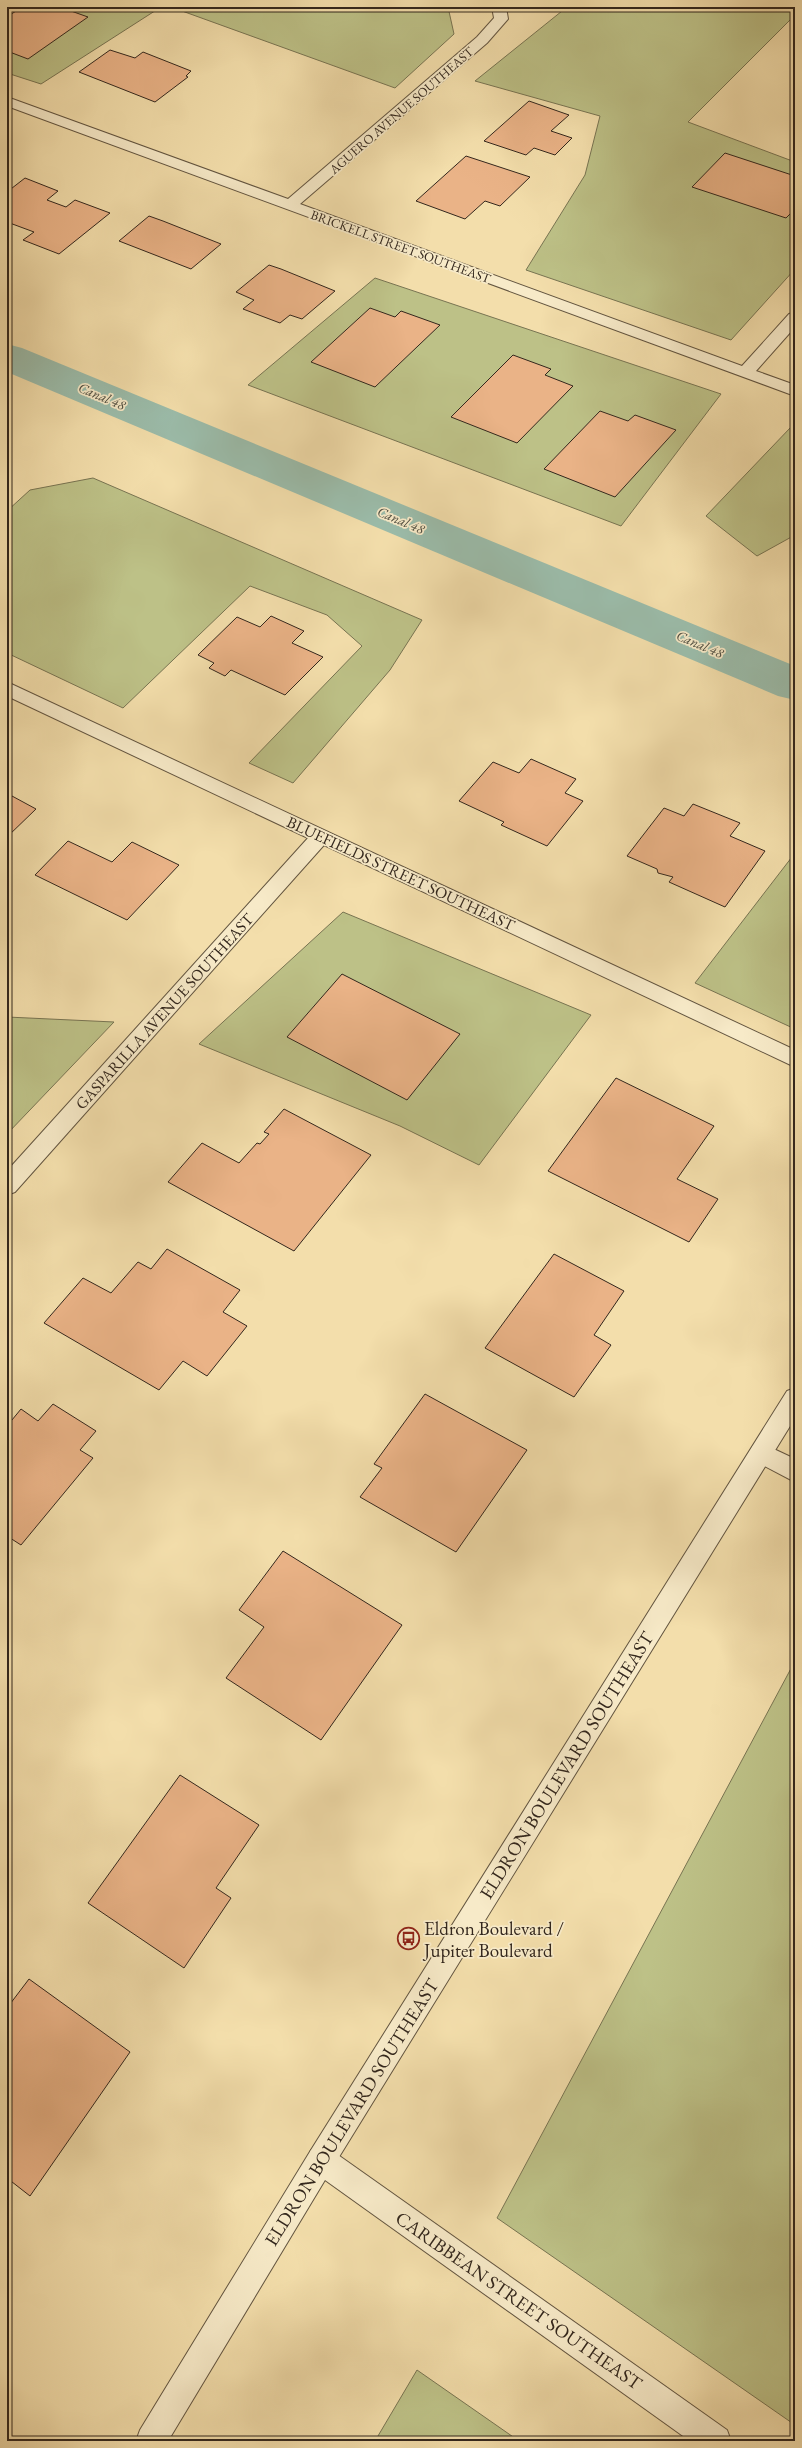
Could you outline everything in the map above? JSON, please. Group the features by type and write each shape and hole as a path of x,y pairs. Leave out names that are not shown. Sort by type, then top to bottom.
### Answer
{"street":[{"name":"AGUERO AVENUE SOUTHEAST","path":"290,205 482,40 500,19 499,7"},
{"name":"BRICKELL STREET SOUTHEAST","path":"7,101 795,391"},
{"path":"745,373 795,317"},
{"name":"BLUEFIELDS STREET SOUTHEAST","path":"7,688 795,1059"},
{"name":"GASPARILLA AVENUE SOUTHEAST","path":"7,1186 321,836"},
{"name":"ELDRON BOULEVARD SOUTHEAST","path":"151,2441 321,2160 795,1398"},
{"path":"761,1453 795,1471"},
{"name":"CARIBBEAN STREET SOUTHEAST","path":"321,2160 716,2441"}],"green space":[{"path":"44,7 161,7 41,84 7,73 7,31"},
{"path":"171,7 448,7 454,34 395,88"},
{"path":"567,7 795,7 795,18 793,17 688,122 795,162 795,269 731,340 526,270 585,175 600,116 475,81"},
{"path":"375,278 721,394 621,526 248,385"},
{"path":"791,427 795,429 795,535 757,556 706,516"},
{"path":"93,478 422,620 390,670 293,783 249,763 362,646 327,615 250,586 123,708 7,653 7,511 30,490"},
{"path":"795,853 795,1029 695,983"},
{"path":"343,912 591,1015 479,1165 400,1126 199,1044"},
{"path":"7,1017 114,1022 7,1134"},
{"path":"795,1661 795,2425 497,2218"},
{"path":"417,2370 519,2441 375,2441"}],"building":[{"path":"22,7 69,7 74,9 71,11 88,17 28,59 7,51 7,17"},
{"path":"110,50 135,58 143,52 191,71 186,76 188,77 155,102 79,72"},
{"path":"529,101 569,115 551,131 572,138 555,155 534,148 526,155 484,141"},
{"path":"725,153 795,176 795,209 786,218 692,187"},
{"path":"466,156 530,177 500,206 485,201 465,219 416,201"},
{"path":"25,178 58,191 47,200 66,207 75,200 110,213 59,254 23,240 34,232 7,222 7,192"},
{"path":"149,216 221,244 191,269 119,241"},
{"path":"269,265 335,291 302,319 290,315 280,323 243,309 254,300 236,292"},
{"path":"370,308 395,317 401,311 440,325 375,387 311,362"},
{"path":"513,355 551,369 545,375 573,386 517,443 451,417"},
{"path":"600,411 628,421 635,415 676,430 615,497 544,469"},
{"path":"271,616 304,631 292,643 323,657 285,695 231,670 225,676 209,668 214,663 198,655 237,617 260,627"},
{"path":"531,759 576,779 565,793 583,801 547,846 501,825 504,822 459,801 493,762 519,773"},
{"path":"12,796 36,809 7,837 7,797 10,799"},
{"path":"693,804 740,823 730,836 765,851 725,907 669,882 673,877 658,873 657,869 627,856 664,808 684,816"},
{"path":"68,841 112,862 132,842 179,865 127,920 35,875"},
{"path":"342,974 460,1034 407,1100 287,1037"},
{"path":"616,1078 714,1126 677,1179 718,1199 689,1242 548,1171"},
{"path":"284,1109 371,1155 294,1251 168,1182 202,1143 239,1163 257,1143 260,1144 269,1134 264,1132"},
{"path":"167,1249 240,1290 223,1312 247,1326 207,1376 183,1361 159,1390 44,1323 83,1278 111,1293 138,1262 151,1269"},
{"path":"554,1254 624,1291 594,1335 611,1345 574,1397 485,1348"},
{"path":"425,1394 527,1450 456,1552 360,1497 382,1468 374,1464"},
{"path":"53,1404 96,1431 80,1450 93,1458 21,1545 7,1536 7,1426 21,1409 38,1421"},
{"path":"283,1551 402,1625 321,1740 226,1678 264,1627 239,1610"},
{"path":"180,1775 259,1825 216,1888 231,1898 184,1968 88,1903"},
{"path":"29,1979 130,2052 30,2196 7,2178 7,2008"}],"waterway":[{"name":"Canal 48","path":"7,357 795,684"}],"place":[{"name":"Eldron Boulevard / Jupiter Boulevard","path":"408,1939"}]}
